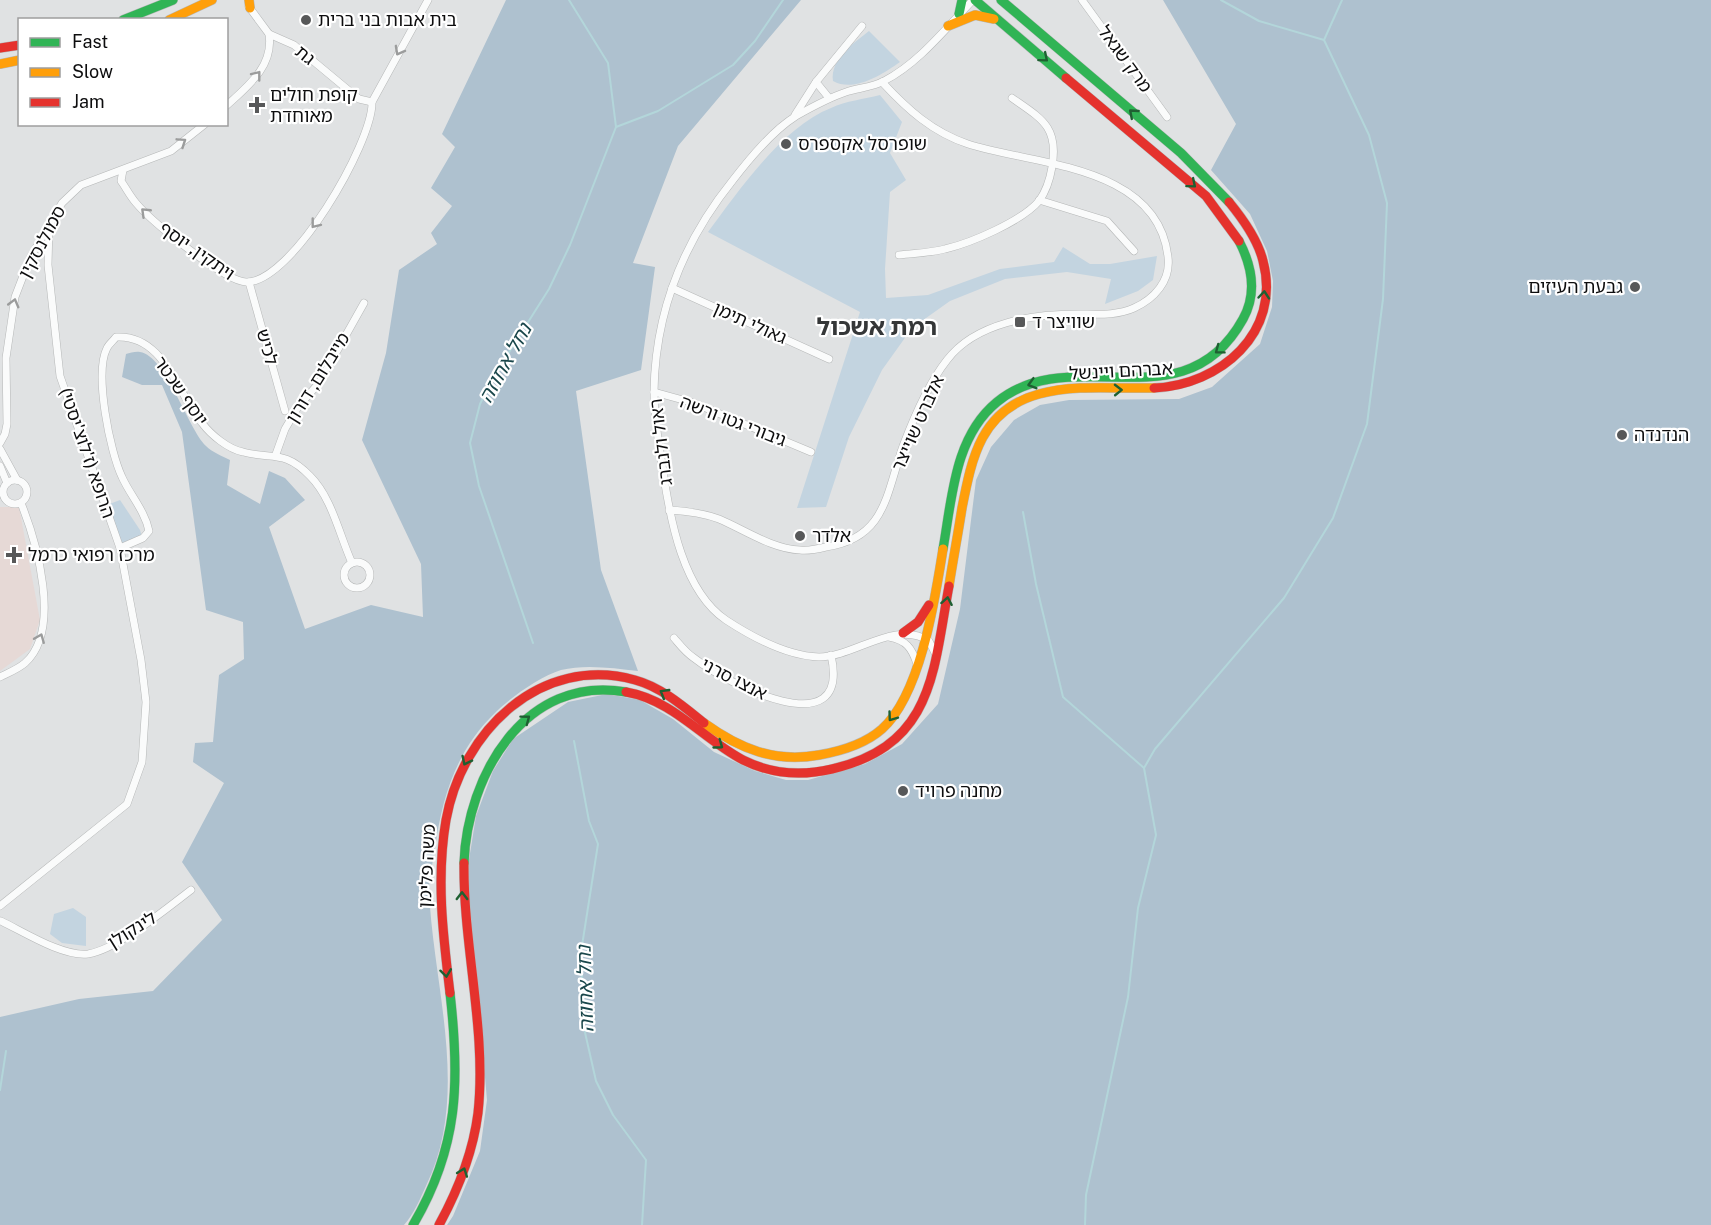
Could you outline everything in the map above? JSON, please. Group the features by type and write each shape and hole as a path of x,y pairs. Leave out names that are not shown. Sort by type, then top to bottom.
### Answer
{"main road":[{"path":"145,11 152,0"},
{"path":"128,18 162,2 173,0"},
{"path":"173,18 196,0"},
{"path":"173,18 212,0"},
{"path":"959,14 962,0"},
{"name":"אברהם ויינשל","path":"924,638 958,463 983,415 1001,399 1019,388 1040,382 1086,377 1161,377 1179,374 1203,362 1228,343 1246,316 1251,291 1250,266 1242,246 1232,227 1206,196 974,0"},
{"name":"אברהם ויינשל","path":"937,659 971,461 980,440 999,415 1025,400 1054,390 1154,388 1205,378 1228,364 1244,348 1253,336 1263,311 1265,279 1262,254 1228,198 1178,151 1003,1"},
{"path":"948,26 975,15 999,21"},
{"path":"0,48 18,45"},
{"path":"0,63 18,60"},
{"path":"903,633 918,622 932,601"},
{"name":"משה פלימן","path":"413,1225 430,1196 443,1161 455,1108 456,1058 439,902 442,837 449,805 469,754 490,725 514,703 540,688 584,674 611,675 650,684 674,699 716,732 756,753 791,758 819,756 859,743 887,724 906,693 924,638"},
{"name":"משה פלימן","path":"439,1225 451,1203 468,1160 478,1102 479,1058 463,917 465,839 483,778 509,735 530,716 554,702 583,691 618,690 652,698 683,718 718,746 748,762 787,773 813,772 879,752 902,735 925,700 937,659"}],"street":[{"name":"ויתקין, יוסף","path":"123,170 121,181 136,203 165,231 233,279 249,282 270,272 290,254 330,205 363,140 370,120 372,102 428,0"},
{"name":"ראול ולנברג","path":"903,633 821,657 795,653 724,618 708,602 680,554 669,510 656,423 654,392 664,321 672,288 686,249 706,213 750,159 794,118 829,98 882,82 909,65 974,0"},
{"name":"מרק שגאל","path":"1082,0 1167,117"},
{"path":"162,2 173,18"},
{"name":"גת","path":"248,2 269,34 294,45 359,99 372,102"},
{"name":"ראול ולנברג","path":"794,118 816,82 862,26"},
{"path":"228,104 258,76 269,53 269,34"},
{"path":"816,82 829,98"},
{"name":"אלברט שוייצר","path":"669,510 688,511 718,519 765,540 801,550 852,542 868,531 878,519 904,445 931,384 948,358 968,341 998,325 1037,315 1123,313 1149,302 1164,283 1169,264 1167,247 1159,229 1141,204 1101,177 1053,163 967,144 914,116 882,82"},
{"path":"899,255 945,249 1004,226 1039,200 1049,183 1053,163 1053,134 1041,118 1012,98"},
{"name":"סמולנסקין","path":"0,442 7,424 6,358 9,321 23,275 35,249 62,203 81,185 171,151 202,126"},
{"path":"1039,200 1107,221 1134,251"},
{"name":"הרופא (ז'לוצ'יסטי)","path":"0,908 128,804 142,762 146,702 141,660 120,548 60,376 48,258 49,226"},
{"path":"35,249 45,252 48,258"},
{"name":"לכיש","path":"249,282 285,411"},
{"name":"גאולי תימן","path":"672,288 829,359"},
{"name":"מייבלום, דורון","path":"276,454 290,422 319,383 364,303"},
{"name":"יוסף שכטר","path":"120,548 143,538 149,531 147,521 122,477 108,440 104,367 107,348 116,338 131,336 150,347 166,365 202,424 221,441 242,452 276,454 300,467 319,487 352,562"},
{"name":"גיבורי גטו ורשה","path":"654,392 694,403 811,452"},
{"path":"0,449 17,480 24,484 27,490 26,498 21,503 14,504 5,499 4,489 8,483 17,480"},
{"path":"0,466 8,483"},
{"path":"0,677 24,663 34,651 43,634 46,615 32,533 21,503"},
{"path":"903,633 924,638 933,646 937,659"},
{"name":"אנצו סרני","path":"674,638 693,658 714,672 751,691 794,703 818,702 829,694 835,682 831,655"},
{"path":"889,638 903,641 909,646 917,664"},
{"name":"לינקולן","path":"1,922 58,949 87,954 110,946 191,890"},
{"path":"0,908 1,922"}],"shaded area":[{"path":"506,0 801,0 678,146 633,263 655,267 641,370 576,391 601,570 638,671 599,667 570,668 553,673 527,688 502,706 482,726 461,758 447,792 438,829 429,890 446,1040 448,1077 446,1115 439,1151 426,1186 414,1211 404,1225 0,1225 0,1017 79,999 153,991 222,920 182,862 224,783 193,762 195,743 213,742 219,675 244,659 243,622 206,610 182,432 162,385 142,385 122,377 126,354 140,352 150,356 159,366 199,437 208,448 230,460 227,485 260,504 269,471 285,478 305,500 269,527 305,629 371,605 423,617 421,564 362,440 386,353 399,270 437,244 431,233 452,206 431,188 455,147 442,134"},
{"path":"1163,0 1711,0 1711,1225 447,1225 453,1216 480,1151 487,1100 467,872 476,816 493,771 513,739 568,702 607,694 640,700 673,719 714,752 755,771 786,780 808,780 865,764 902,744 938,704 960,609 976,480 991,447 1014,420 1040,405 1069,400 1179,399 1212,387 1260,344 1272,307 1273,281 1267,251 1250,214 1211,170 1236,124"},
{"path":"869,31 900,62 885,72 859,83 850,85 833,81 835,66 844,52"},
{"path":"880,95 902,122 890,153 906,180 890,192 885,269 886,298 928,295 1000,269 1054,262 1063,247 1090,264 1110,264 1157,256 1153,280 1138,291 1105,304 1111,279 1067,272 1005,279 950,301 912,328 882,370 849,437 826,507 797,508 860,312 708,232 762,162 795,130 813,117 837,106"},
{"path":"120,500 140,530 142,537 121,545 107,505"},
{"name":"מרכז רפואי כרמל","path":"0,507 19,507 40,620 30,649 0,671"},
{"path":"73,908 86,917 86,946 62,943 50,934 54,914"}],"waterway":[{"name":"נחל אחוזה","path":"533,643 479,486 470,443 480,404 494,376 549,289 570,245 616,127 608,63 569,0"},
{"name":"נחל אחוזה","path":"616,127 658,111 733,65 755,41 783,0"},
{"path":"1085,1225 1086,1195 1128,997 1138,908 1156,835 1144,768 1155,749 1284,598 1333,518 1367,424 1383,299 1387,203 1369,135 1324,40 1259,21 1221,0"},
{"path":"1324,40 1342,0"},
{"path":"1023,512 1036,584 1063,697 1144,768"},
{"name":"נחל אחוזה","path":"574,741 589,821 598,844 581,952 584,1028 596,1081 613,1115 646,1160 642,1225"},
{"path":"0,1090 6,1051"}],"traffic: fast":[{"path":"128,18 173,0"},
{"path":"959,14 962,0"},
{"path":"975,0 1066,78"},
{"path":"1001,0 1181,153 1229,202"},
{"path":"943,549 957,470 963,451 983,416 997,402 1027,385 1059,378 1159,376 1190,368 1219,351 1243,319 1250,300 1250,270 1239,241"},
{"path":"464,863 468,830 476,797 490,766 508,738 531,715 558,699 590,691 626,692"},
{"path":"413,1225 440,1168 448,1141 455,1085 450,993"}],"traffic: slow":[{"path":"173,18 212,0"},
{"path":"249,0 250,8"},
{"path":"948,26 975,15 994,19"},
{"path":"0,64 18,60"},
{"path":"949,586 962,508 975,454 992,424 1004,411 1019,401 1053,391 1082,388 1154,388"},
{"path":"704,723 745,747 758,752 788,757 819,755 853,746 882,729 907,693 916,670 936,593 943,549"}],"traffic: jam":[{"path":"0,48 18,45"},
{"path":"1066,78 1206,196 1239,241"},
{"path":"1154,388 1178,385 1202,377 1223,365 1240,350 1254,332 1263,311 1266,287 1261,253 1240,215 1229,202"},
{"path":"626,692 643,696 673,711 728,751 764,768 809,773 832,769 866,758 891,742 910,723 923,701 932,675 949,586"},
{"path":"903,633 918,622 929,605"},
{"path":"450,993 441,885 446,820 455,787 469,757 488,730 511,707 538,689 568,678 601,675 635,680 654,687 704,723"},
{"path":"439,1225 464,1171 478,1113 479,1051 467,926 464,863"}],"place":[{"name":"בית אבות בני ברית","path":"306,20"},
{"name":"קופת חולים מאוחדת","path":"257,105"},
{"name":"שופרסל אקספרס","path":"786,144"},
{"name":"גבעת העיזים","path":"1635,287"},
{"name":"שוויצר ד","path":"1020,322"},
{"name":"הנדנדה","path":"1622,435"},
{"name":"אלדר","path":"800,536"},
{"name":"מרכז רפואי כרמל","path":"14,555"},
{"name":"מחנה פרויד","path":"903,791"}],"district":[{"name":"רמת אשכול","path":"877,327"}]}
